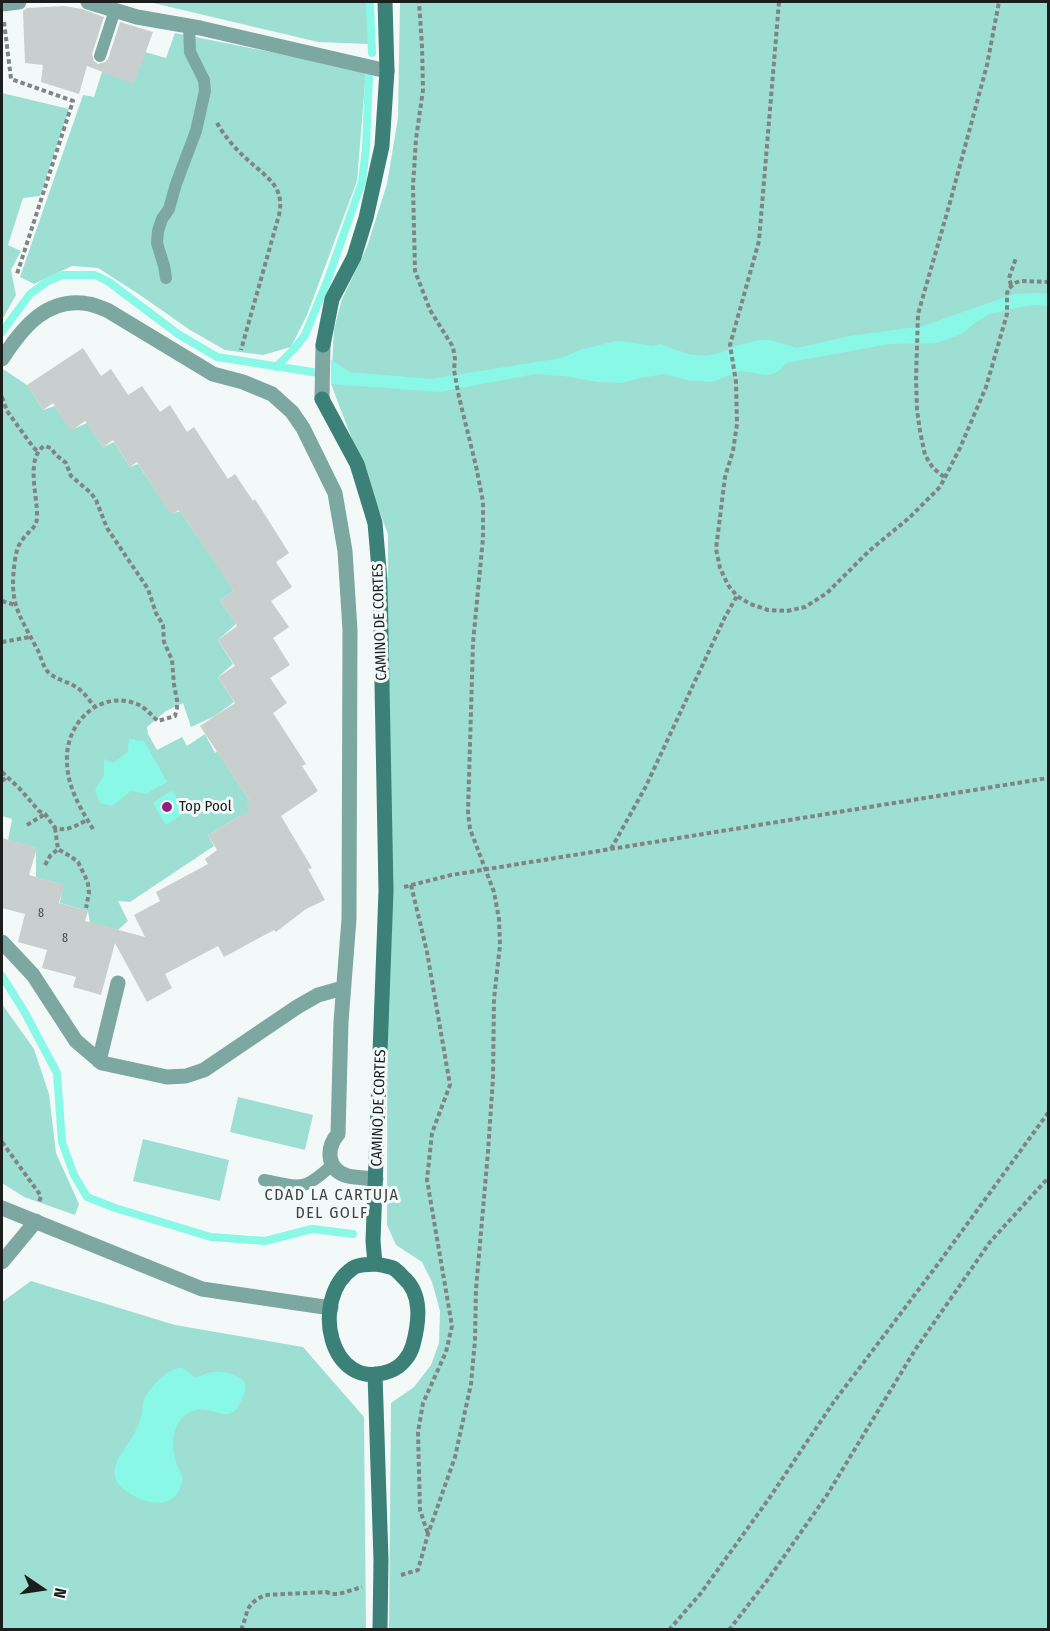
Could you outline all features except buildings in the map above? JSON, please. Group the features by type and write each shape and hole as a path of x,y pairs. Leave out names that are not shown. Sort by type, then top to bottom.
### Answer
{"street":[{"path":"2,10 19,2"},
{"path":"88,2 137,17 189,26 387,71"},
{"name":"CAMINO DE CORTES","path":"375,1264 373,1179 386,891 380,580 375,524 357,464 322,399 323,345 332,299 354,257 366,218 382,146 387,71 385,2"},
{"path":"2,358 28,323 52,307 71,303 89,304 107,310 213,374 243,382 272,394 292,412 303,428 336,493 345,551 350,630 349,919 338,1134 330,1148 330,1157 333,1165 345,1176 373,1179"},
{"path":"2,942 33,975 76,1041 99,1061 168,1077 186,1076 204,1070 297,1007 318,995 344,988"},
{"path":"99,1061 118,983"},
{"path":"2,1208 202,1289 331,1308"},
{"path":"2,1262 36,1221"},
{"path":"375,1264 394,1268 410,1282 418,1304 417,1327 411,1352 398,1368 380,1375 363,1373 346,1364 333,1346 329,1323 332,1299 339,1282 354,1267 375,1264"},
{"path":"375,1374 381,1560 380,1629"}],"lane":[{"path":"100,56 115,10"},
{"path":"166,278 157,243 158,231 169,209 204,102 204,80 190,52 189,26"},
{"path":"264,1180 295,1186 305,1185 314,1181 333,1165"}],"path":[{"path":"241,1629 249,1606 256,1599 265,1595 339,1593 418,1570 455,1457 471,1384 476,1288 493,1078 494,999 500,945 499,919 494,892 470,829 468,812 473,643 483,538 483,502 459,397 453,347 430,310 415,271 413,186 416,139 423,90 423,46 418,2"},
{"path":"779,2 759,241 730,345 736,382 737,424 735,442 725,477 716,549 720,568 728,585 737,596 750,604 768,610 787,611 804,607 827,593 869,551 909,518 940,487 960,448 986,387 1007,314 1007,294 1011,285 1009,278 1016,258"},
{"path":"944,477 933,468 925,454 920,431 917,410 918,314 987,65 999,2"},
{"path":"2,10 11,79 73,101 17,274"},
{"path":"204,102 222,132 245,158 272,182 280,198 279,215 241,350"},
{"path":"1011,285 1020,281 1048,282"},
{"path":"2,397 7,411 38,452"},
{"path":"93,829 70,786 66,760 68,743 74,728 82,717 95,707 123,701 148,710 158,721 175,716 177,700 172,660 164,642 163,625 156,613 148,589 107,528 96,500 70,476 66,463 51,448 44,446 38,452 34,464 37,521 35,527 17,549 13,590 15,605 49,673 78,688 95,707"},
{"path":"611,849 645,788 737,596"},
{"path":"2,601 15,605"},
{"path":"2,642 30,637"},
{"path":"2,772 56,828 58,849"},
{"path":"2,781 7,777"},
{"path":"386,891 451,875 1048,778"},
{"path":"27,825 45,814"},
{"path":"56,828 69,829 88,820"},
{"path":"45,865 58,849"},
{"path":"58,849 78,862 85,876 89,893 86,908"},
{"path":"411,885 427,952 450,1085 432,1133 427,1180 452,1326 446,1353 423,1403 418,1432 420,1510 428,1534"},
{"path":"669,1629 700,1593 768,1500 833,1403 1048,1113"},
{"path":"2,1142 41,1196 36,1221"},
{"path":"729,1629 769,1578 828,1495 915,1350 990,1242 1048,1178"}],"shaded area":[{"path":"149,2 369,2 368,44 318,42"},
{"path":"400,2 1048,2 1048,1629 389,1629 391,1403 414,1387 431,1365 439,1343 440,1311 432,1282 422,1262 396,1245 387,1225 388,534 331,384 334,329 342,299 367,247 387,184 398,118"},
{"path":"175,33 366,71 357,181 307,315 291,347 263,355 225,350 190,330 98,268 72,266 34,284 20,277 83,95 94,97 102,72 145,52 166,58"},
{"path":"2,93 69,109 40,196 23,198 8,245 21,251 11,270 16,295 2,320"},
{"path":"1014,294 1048,294 1048,306 1034,305 990,314 962,334 936,343 889,344 786,363 775,373 767,375 741,371 712,382 687,380 664,374 622,383 535,374 440,392 331,384 331,360 350,372 431,379 561,358 583,349 616,341 652,346 660,344 688,354 704,356 758,340 771,340 797,348 849,336 923,326"},
{"path":"3,369 27,385 43,410 55,406 71,430 87,423 103,447 114,442 130,467 138,464 171,514 180,511 199,536 234,591 220,600 236,624 218,640 233,664 218,677 234,702 215,716 191,727 183,703 166,711 147,727 148,734 157,750 182,737 187,746 205,734 215,753 217,751 250,801 247,804 260,824 240,816 208,835 214,846 130,902 118,901 128,921 118,930 90,923 88,911 60,903 63,885 36,877 36,848 8,840 12,819 2,816"},
{"path":"129,739 144,741 167,782 146,794 131,791 112,806 100,803 95,789 104,775 104,759 113,763 128,752"},
{"path":"172,790 185,812 166,825 153,803"},
{"path":"2,1004 34,1049 49,1094 56,1153 79,1204 75,1215 24,1197 2,1183"},
{"path":"238,1097 313,1115 305,1150 230,1132"},
{"path":"143,1139 229,1160 220,1201 133,1181"},
{"path":"31,1281 175,1325 303,1347 364,1417 366,1629 2,1629 2,1302"},
{"path":"182,1368 195,1377 215,1372 231,1374 244,1381 245,1390 238,1407 233,1412 221,1414 200,1409 186,1415 181,1420 174,1433 173,1448 182,1483 171,1500 163,1503 144,1501 119,1485 115,1476 116,1464 135,1432 148,1392 163,1376"}],"waterway":[{"path":"370,2 372,53"},
{"path":"276,367 305,335 328,279 362,182 369,77"},
{"path":"2,332 30,294 48,281 63,275 95,275 109,282 178,334 217,357 325,374"},
{"path":"2,976 24,1011 57,1073 62,1142 74,1175 87,1197 115,1208 211,1237 265,1241 312,1229 353,1234"}],"place":[{"name":"Top Pool","path":"167,807"}],"district":[{"name":"CDAD LA CARTUJA DEL GOLF","path":"332,1205"}]}
